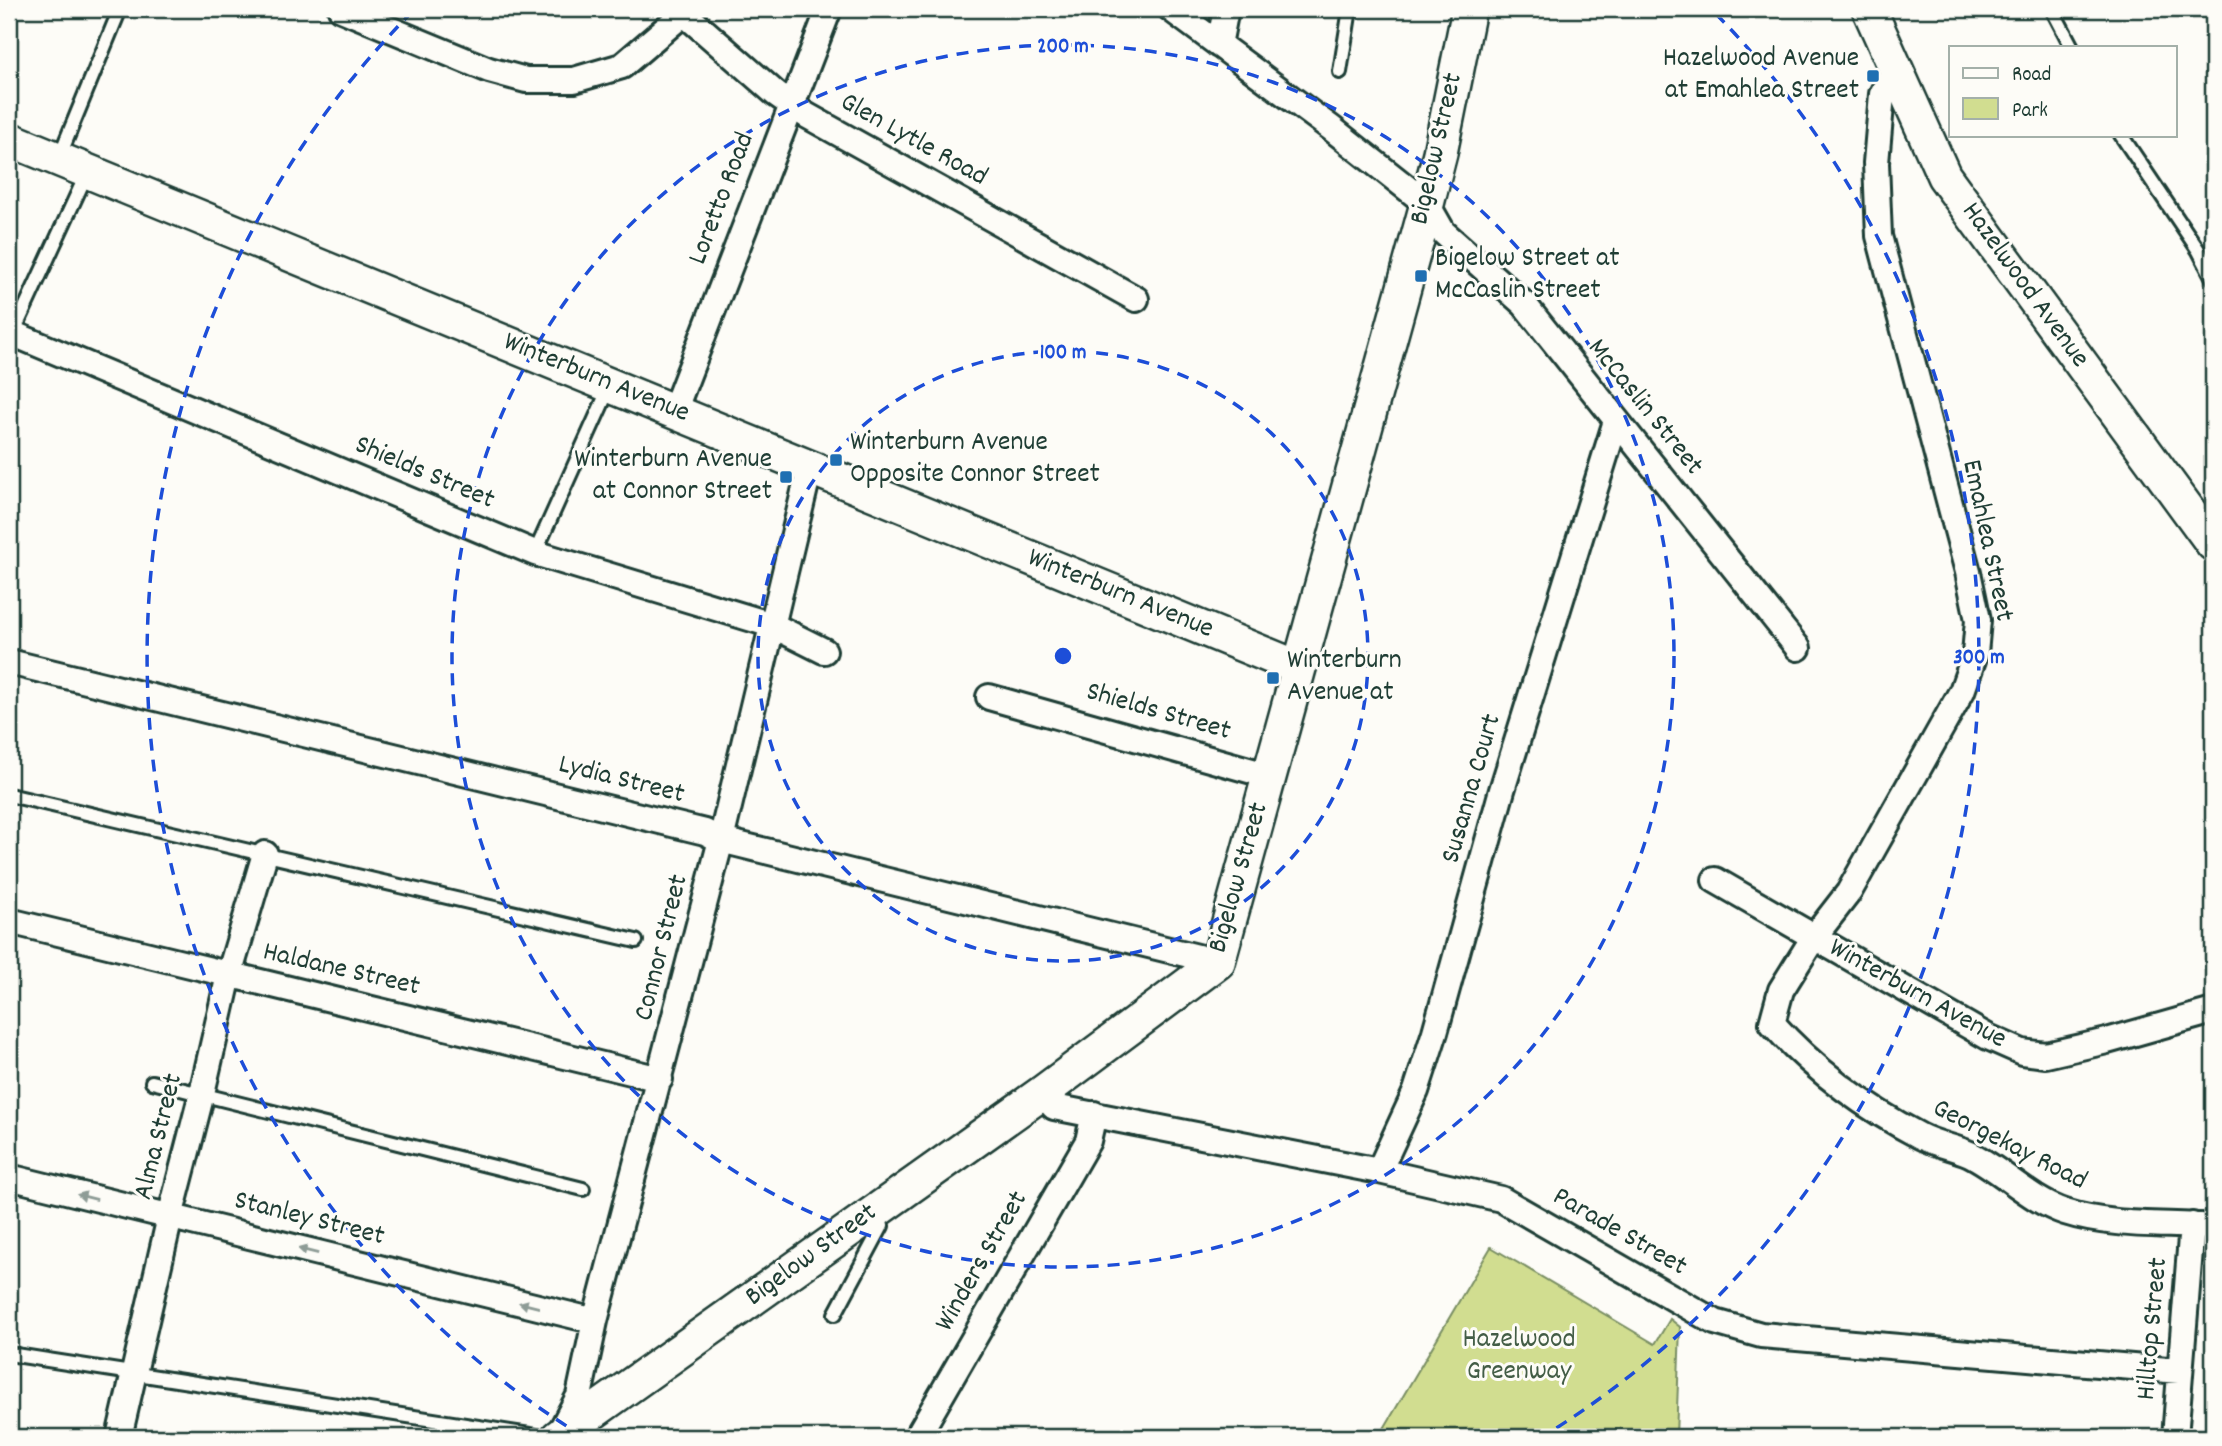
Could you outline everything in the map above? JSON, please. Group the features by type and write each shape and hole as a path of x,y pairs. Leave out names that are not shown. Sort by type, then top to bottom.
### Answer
{"street":[{"path":"341,9 489,70 526,80 573,80 622,66 682,10"},
{"name":"Loretto Road","path":"674,411 829,9"},
{"name":"McCaslin Street","path":"1171,9 1331,128 1427,204 1443,232 1524,304 1798,648"},
{"path":"1219,44 1226,9"},
{"name":"Bigelow Street","path":"558,1437 1042,1093 1218,962 1427,204 1469,9"},
{"name":"Hazelwood Avenue","path":"1869,9 1944,176 2213,544"},
{"name":"Glen Lytle Road","path":"682,10 791,105 809,117 1136,299"},
{"name":"Emahlea Street","path":"1772,1023 1781,990 1814,937 1849,891 1962,691 1975,654 1978,620 1968,572 1879,236 1876,163 1882,94 1895,69"},
{"name":"Winterburn Avenue","path":"9,139 1299,668"},
{"name":"Shields Street","path":"10,337 536,553 772,625 824,651"},
{"name":"Susanna Court","path":"1379,1171 1416,1091 1431,1044 1502,790 1616,421"},
{"name":"Connor Street","path":"558,1437 579,1396 595,1321 721,840 810,467"},
{"name":"Lydia Street","path":"9,662 705,832 721,840 1218,962"},
{"name":"Shields Street","path":"989,697 1270,776"},
{"name":"Alma Street","path":"119,1437 229,975 265,854"},
{"name":"Winterburn Avenue","path":"1715,880 1987,1037 2022,1052 2046,1055 2213,1011"},
{"name":"Haldane Street","path":"9,921 660,1079"},
{"name":"Georgekay Road","path":"1772,1023 1796,1050 1822,1073 1883,1115 1922,1137 1970,1154 2062,1211 2094,1220 2203,1226"},
{"name":"Parade Street","path":"1042,1093 1054,1107 1379,1171 1501,1199 1715,1322 1761,1335 2179,1371"},
{"name":"Winders Street","path":"917,1437 1087,1141 1094,1114"},
{"name":"Stanley Street","path":"9,1177 595,1321"},
{"name":"Hilltop Street","path":"2175,1437 2179,1371 2203,1226"}],"lane":[{"path":"10,337 73,166 120,9"},
{"path":"1340,72 1350,9"},
{"path":"2052,9 2071,46"},
{"path":"2122,136 2199,251 2213,278"},
{"path":"536,553 610,386"},
{"path":"9,795 636,941"},
{"path":"152,1082 583,1189"},
{"path":"835,1314 882,1226 877,1209"},
{"path":"9,1354 543,1437"}],"green space":[{"name":"Hazelwood Greenway","path":"1491,1247 1655,1344 1670,1319 1680,1327 1676,1437 1379,1437"}],"place":[{"name":"Hazelwood Avenue at Emahlea Street","path":"1873,76"},
{"name":"Bigelow Street at McCaslin Street","path":"1421,276"},
{"name":"Winterburn Avenue Opposite Connor Street","path":"836,460"},
{"name":"Winterburn Avenue at Connor Street","path":"786,477"},
{"name":"Winterburn Avenue at","path":"1273,678"}]}
